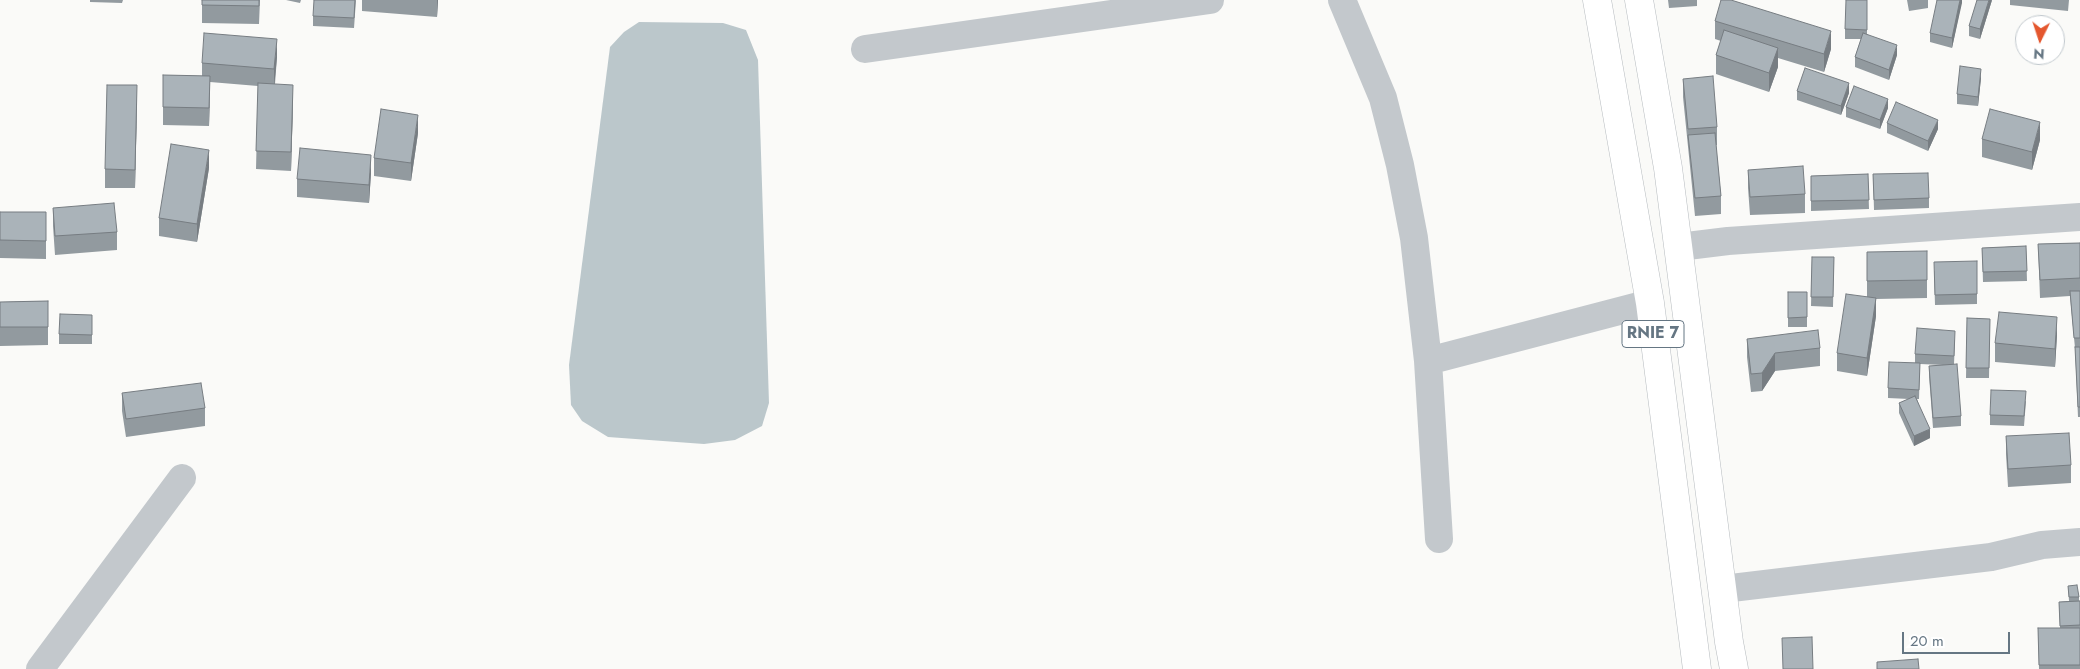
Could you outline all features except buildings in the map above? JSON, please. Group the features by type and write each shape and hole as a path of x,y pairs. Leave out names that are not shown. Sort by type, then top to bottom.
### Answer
{"main road":[{"name":"RNIE 7","path":"1597,0 1650,303 1697,669"},
{"name":"RNIE 7","path":"1640,0 1668,168 1734,669"}],"street":[{"path":"865,49 1210,0"},
{"path":"1342,0 1383,98 1400,165 1414,238 1428,361 1439,539"},
{"path":"1679,247 1728,241 2080,218"},
{"path":"1428,361 1650,303"},
{"path":"40,669 182,478"},
{"path":"1723,590 1991,557 2042,545 2080,542"}],"shaded area":[{"path":"639,22 723,23 746,30 758,60 769,403 762,426 735,440 704,444 608,437 582,421 571,405 569,365 610,47 624,32"}]}
